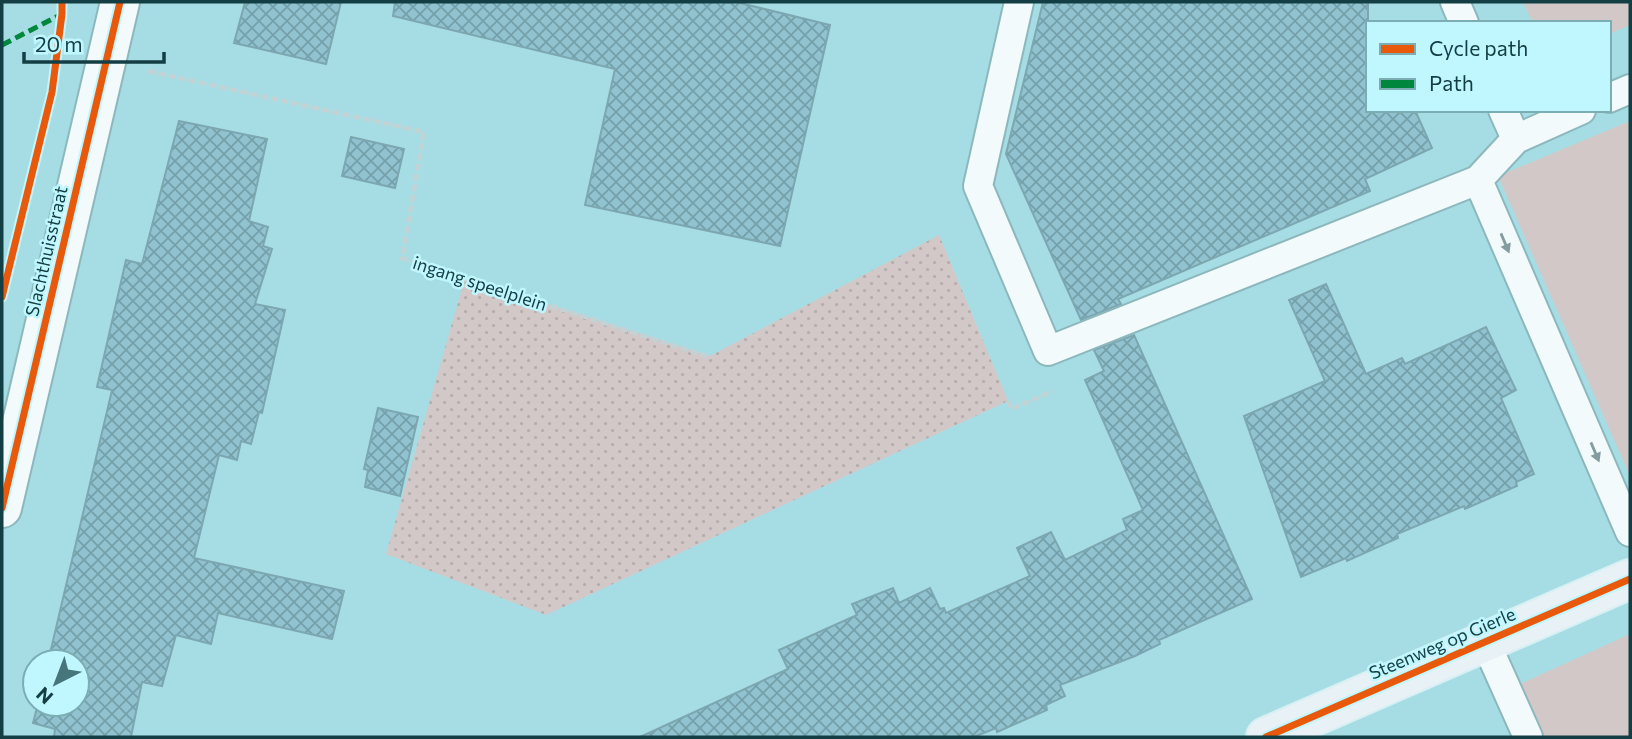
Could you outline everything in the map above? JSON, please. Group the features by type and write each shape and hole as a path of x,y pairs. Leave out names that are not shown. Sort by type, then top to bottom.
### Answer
{"main road":[{"name":"Steenweg op Gierle","path":"1266,737 1630,579"}],"street":[{"name":"Slachthuisstraat","path":"2,508 120,2"}],"lane":[{"path":"1019,2 978,186 1048,351 1478,180 1516,139 1577,112"},
{"path":"1455,2 1463,21"},
{"path":"1611,97 1630,89"},
{"path":"1504,112 1516,139"},
{"path":"1478,180 1630,532"},
{"path":"1485,641 1528,737"}],"path":[{"path":"1008,401 1011,409 1062,387"}],"shaded area":[{"path":"1523,2 1630,2 1630,25 1611,33 1611,21 1532,21"},
{"path":"1630,121 1630,476 1498,176"},
{"path":"939,235 1008,401 546,615 386,554 465,278 710,356"},
{"path":"1630,634 1630,737 1543,737 1518,685"}],"building":[{"path":"245,2 341,2 326,64 234,43"},
{"path":"395,2 736,2 830,25 780,246 585,205 615,69 393,16"},
{"path":"1043,2 1368,2 1366,112 1416,112 1432,148 1365,179 1370,191 1118,299 1121,304 1081,320 1006,154"},
{"path":"179,121 267,139 249,221 268,227 263,246 272,249 255,304 285,310 262,413 259,412 251,444 241,441 237,460 219,455 194,558 344,591 332,639 218,613 211,644 176,635 162,686 142,682 131,737 54,737 55,729 33,723 34,718 91,718 91,648 51,648 112,390 97,387 126,260 142,264"},
{"path":"351,137 404,149 395,188 342,176"},
{"path":"1326,284 1366,374 1402,358 1405,364 1486,327 1516,390 1501,398 1534,474 1516,482 1517,486 1465,509 1464,506 1397,534 1398,538 1347,561 1346,558 1301,577 1244,416 1325,381 1289,300"},
{"path":"1134,335 1252,599 1159,640 1160,644 1135,656 1060,685 1065,696 1046,705 1047,710 997,732 996,728 974,737 640,737 788,669 779,650 857,615 852,604 893,588 899,603 930,588 940,609 944,608 946,613 1030,576 1017,548 1051,532 1065,560 1127,530 1123,519 1143,510 1085,380 1104,371 1094,350"},
{"path":"378,408 418,417 400,496 365,487 368,470 364,469"}],"marked path":[{"path":"2,45 62,14"}],"cycle path":[{"path":"2,297 52,92 62,2"},
{"path":"2,508 120,2"},
{"path":"1266,737 1630,579"}]}
